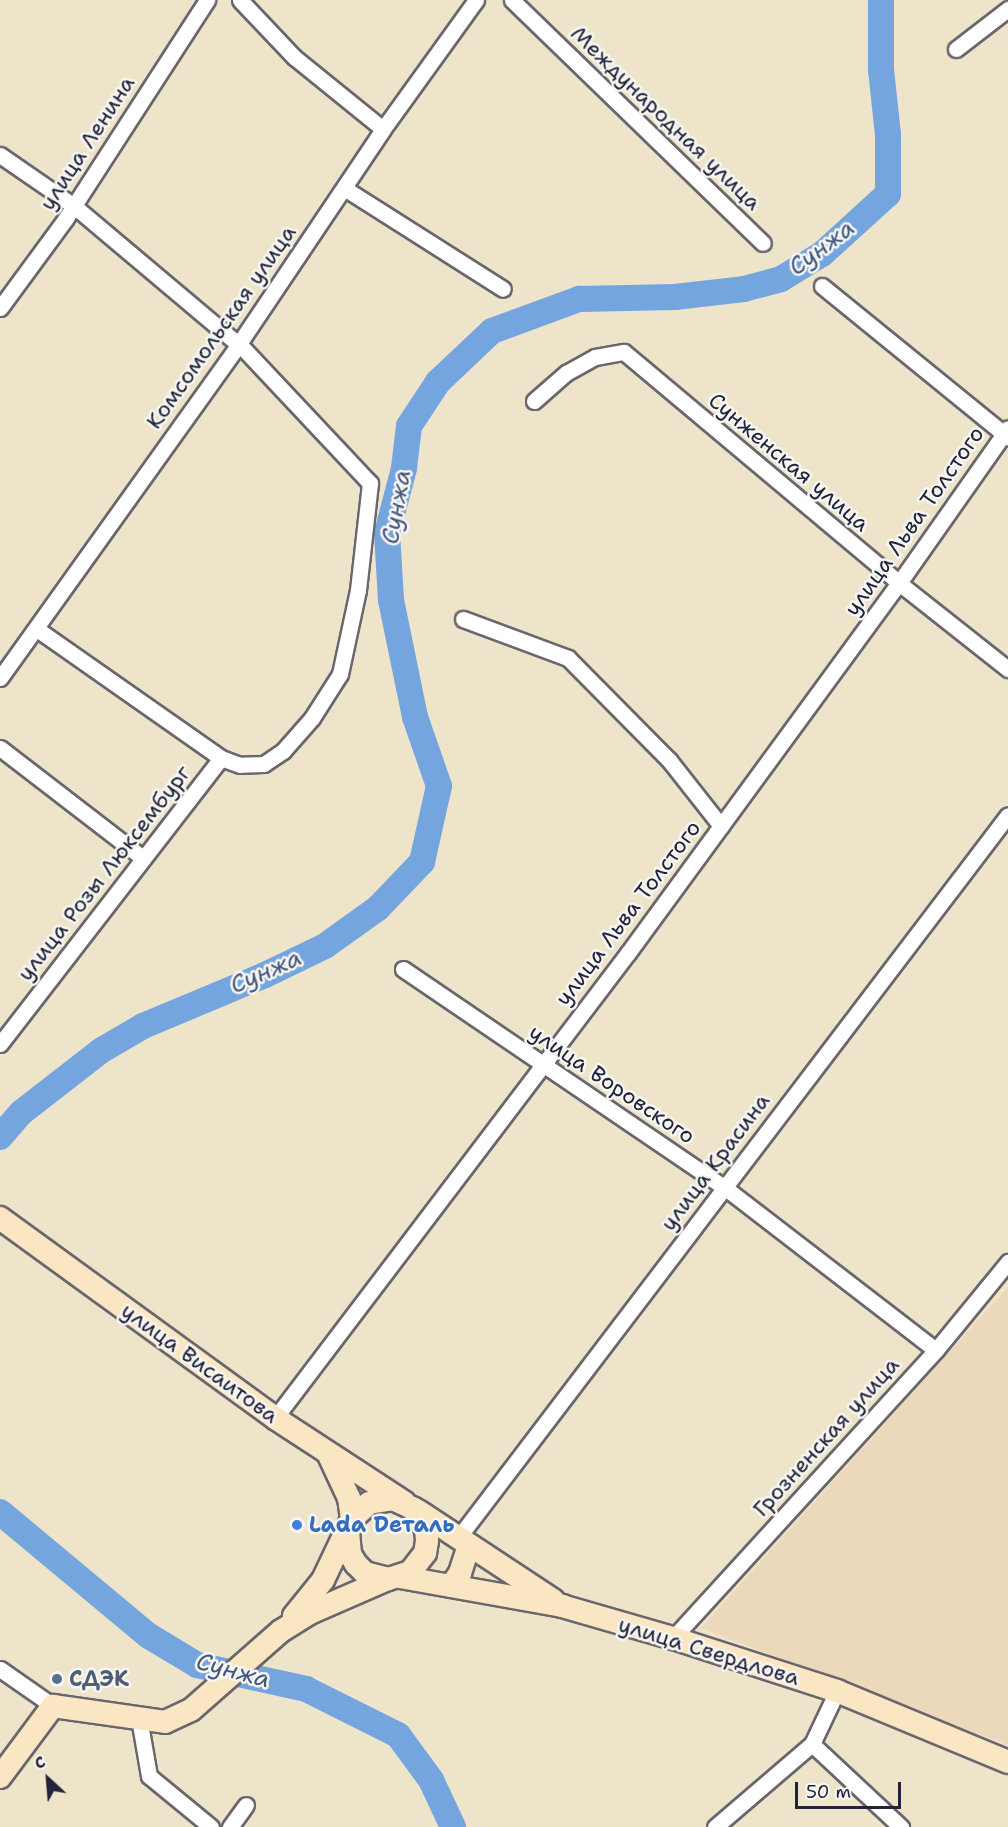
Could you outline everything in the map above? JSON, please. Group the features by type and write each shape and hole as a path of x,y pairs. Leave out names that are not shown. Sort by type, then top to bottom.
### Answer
{"street":[{"name":"улица Ленина","path":"0,308 74,206 207,0"},
{"path":"240,0 294,57 383,129"},
{"name":"Комсомольская улица","path":"0,678 238,345 383,129 476,0"},
{"name":"Международная улица","path":"512,0 763,243"},
{"path":"956,49 1008,9"},
{"path":"0,155 74,206 238,345 370,483 358,590 340,674 312,718 283,751 264,764 240,765 221,758 37,629"},
{"path":"344,188 503,289"},
{"path":"822,286 1007,433"},
{"name":"Сунженская улица","path":"534,401 566,374 595,357 624,352 899,583 1008,669"},
{"name":"улица Льва Толстого","path":"275,1418 721,826 1007,433"},
{"path":"463,619 568,658 669,760 721,826"},
{"path":"0,748 143,858"},
{"name":"улица Розы Люксембург","path":"0,1044 221,758"},
{"name":"улица Красина","path":"464,1542 724,1187 1008,815"},
{"name":"улица Воровского","path":"404,969 724,1187 936,1350"},
{"name":"улица Висаитова","path":"1,1219 275,1418 562,1606"},
{"name":"Грозненская улица","path":"673,1638 936,1350 1008,1262"},
{"path":"327,1452 349,1498 350,1554 365,1572 394,1578"},
{"path":"0,1669 53,1706 165,1722 191,1710 281,1630 312,1612 394,1578 419,1563 428,1541 424,1524 409,1505 381,1499 369,1503 350,1525 323,1580 281,1630"},
{"path":"451,1586 460,1573 464,1542"},
{"name":"улица Свердлова","path":"394,1578 562,1606 673,1638 837,1690 1008,1762"},
{"path":"715,1827 812,1744 837,1690"},
{"path":"0,1777 53,1706"},
{"path":"139,1718 149,1776 211,1827"},
{"path":"812,1744 901,1827"},
{"path":"230,1827 246,1805"}],"shaded area":[{"path":"1008,1287 1008,1745 701,1628"}],"waterway":[{"name":"Сунжа","path":"0,1137 22,1112 102,1050 143,1026 265,975 325,946 378,908 422,862 439,786 415,717 391,600 387,533 404,468 409,426 438,382 492,331 579,299 675,297 744,289 781,279 822,254 888,194 888,135 881,70 881,0"},
{"name":"Сунжа","path":"0,1512 149,1636 197,1665 306,1689 398,1735 431,1780 453,1827"}],"place":[{"name":"Lada Dеталь","path":"297,1525"},
{"name":"СДЭК","path":"57,1679"}]}
